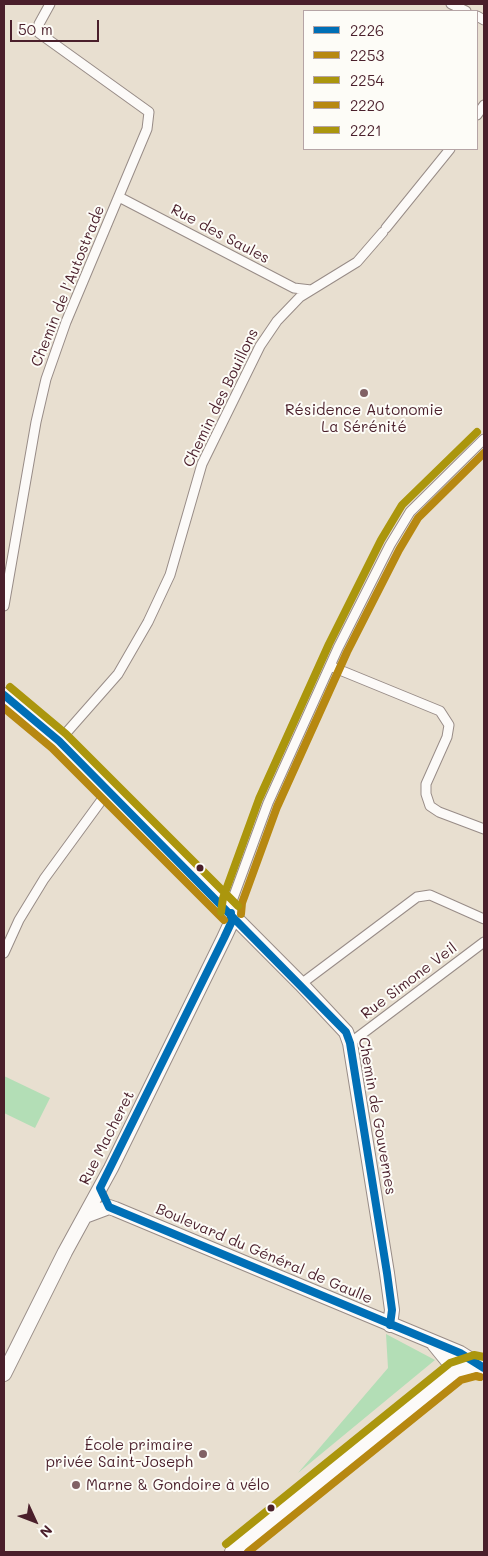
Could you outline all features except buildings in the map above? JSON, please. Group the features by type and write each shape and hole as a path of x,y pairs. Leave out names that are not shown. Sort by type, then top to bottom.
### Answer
{"street":[{"name":"Chemin de l'Autostrade","path":"4,606 36,422 46,379 66,322 147,128 149,112 39,33 38,24 50,4"},
{"path":"451,4 464,10"},
{"name":"Chemin des Bouillons","path":"59,741 118,674 148,622 170,575 202,464 260,346 277,320 311,290 357,262 449,150"},
{"name":"Rue des Saules","path":"119,196 294,288 311,290"},
{"path":"231,913 232,901 268,802 343,636 386,552 410,512 484,439"},
{"path":"330,666 440,710 449,725 447,737 426,784 426,794 430,806 439,812 484,830"},
{"name":"Chemin de Gouvernes","path":"4,695 59,741 109,790 340,1025 350,1043 390,1294 390,1325"},
{"path":"4,953 19,920 44,878 109,790"},
{"path":"301,984 417,897 430,895 484,918"},
{"name":"Rue Macheret","path":"4,1374 100,1188 224,938 231,923 231,913"},
{"name":"Rue Simone Veil","path":"350,1043 484,942"},
{"path":"85,1216 109,1207 100,1188"},
{"name":"Boulevard du Général de Gaulle","path":"109,1207 433,1344 460,1353 480,1367"},
{"name":"Boulevard du Général de Gaulle","path":"433,1344 456,1371 480,1367"},
{"path":"232,1552 456,1371"}],"green space":[{"path":"4,1076 50,1098 35,1128 4,1113"},
{"path":"386,1334 435,1360 298,1473 388,1368"}],"transit line":[{"name":"2254","path":"221,912 223,898 259,799 329,644 381,540 402,505 477,432"},
{"name":"2253","path":"241,914 242,903 277,807 347,652 399,550 418,518 484,453"},
{"name":"2254","path":"10,687 66,734 238,906"},
{"name":"2226","path":"4,695 59,741 346,1032 350,1043 387,1273 392,1310 390,1325"},
{"name":"2253","path":"4,708 52,748 224,920"},
{"name":"2226","path":"231,913 231,923 224,938 100,1188 109,1207 460,1353 484,1368"},
{"name":"2221","path":"226,1544 450,1363 474,1355 484,1357"},
{"name":"2220","path":"248,1552 461,1380 476,1376 480,1377"}],"place":[{"name":"Résidence Autonomie La Sérénité","path":"364,393"},
{"name":"École primaire privée Saint-Joseph","path":"203,1454"},
{"name":"Marne & Gondoire à vélo","path":"76,1485"}]}
